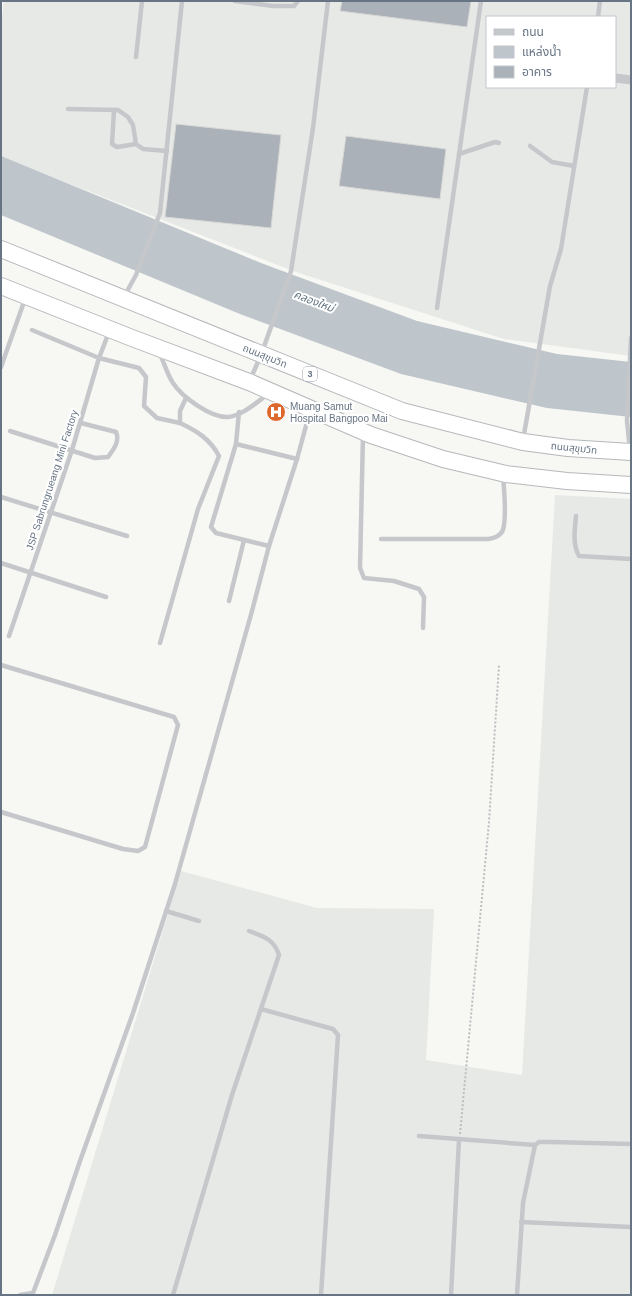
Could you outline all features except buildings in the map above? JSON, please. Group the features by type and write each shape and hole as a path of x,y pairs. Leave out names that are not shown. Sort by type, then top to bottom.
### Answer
{"highway":[{"name":"ถนนสุขุมวิท","path":"1,249 402,411 523,442 568,448 630,452"},
{"path":"1,286 249,382 310,410 363,431 443,459 503,473 566,481 631,485"}],"street":[{"path":"616,78 631,80"}],"lane":[{"path":"136,57 142,1"},
{"path":"123,299 136,275 160,213 182,1"},
{"path":"235,1 273,6 294,6 298,1"},
{"path":"249,382 261,354 291,271 313,128 328,1"},
{"path":"437,308 481,1"},
{"path":"598,16 600,1"},
{"path":"523,442 528,422 550,286 561,249 587,88"},
{"path":"68,109 118,110 131,121 136,144 143,149 167,151"},
{"path":"114,110 112,144 117,147 136,144"},
{"path":"459,154 495,142 499,143"},
{"path":"530,146 552,162 574,166"},
{"path":"1,367 26,296"},
{"name":"JSP Sabrungrueang Mini Factory","path":"8,636 81,423 99,358 110,329"},
{"path":"32,330 99,358 139,368 146,377 144,406 157,418 180,423 203,436 214,445 219,456 198,509 160,643"},
{"path":"630,452 627,421 629,353 631,338"},
{"path":"156,347 173,383 186,398 205,410 227,417 249,409 270,392"},
{"path":"180,423 180,411 186,398"},
{"path":"20,1295 33,1294 133,1013 166,911 252,611 269,546 297,459 310,410"},
{"path":"239,412 236,444 211,527 216,533 269,546"},
{"path":"10,431 95,458 108,457 114,450 118,437 116,432 81,423"},
{"path":"363,431 360,568 364,578 394,581 420,589 424,597 423,628"},
{"path":"236,444 297,459"},
{"path":"381,538 497,538 503,531 505,498 503,473"},
{"path":"1,497 127,536"},
{"path":"576,516 574,539 575,549 579,556 631,559"},
{"path":"229,601 244,540"},
{"path":"1,564 106,597"},
{"path":"1,665 174,717 178,725 144,847 138,851 123,850 1,812"},
{"path":"166,911 199,921"},
{"path":"173,1295 232,1095 279,955 276,945 264,937 249,931"},
{"path":"261,1009 333,1029 338,1034 321,1295"},
{"path":"419,1136 535,1145 539,1142 631,1144"},
{"path":"451,1295 459,1139"},
{"path":"517,1295 522,1203 535,1145"},
{"path":"521,1222 631,1227"}],"path":[{"path":"459,1139 489,822 499,665"}],"shaded area":[{"path":"4,1 631,1 631,356 504,339 296,272 1,157 1,24"},
{"path":"555,495 631,499 631,1295 52,1295 181,871 317,908 434,909 426,1060 522,1075"}],"water":[{"name":"คลองใหม่","path":"1,156 261,263 417,321 557,354 631,362 631,417 547,408 401,374 240,314 1,215"}],"place":[{"name":"Muang Samut Hospital Bangpoo Mai","path":"276,412"}]}
